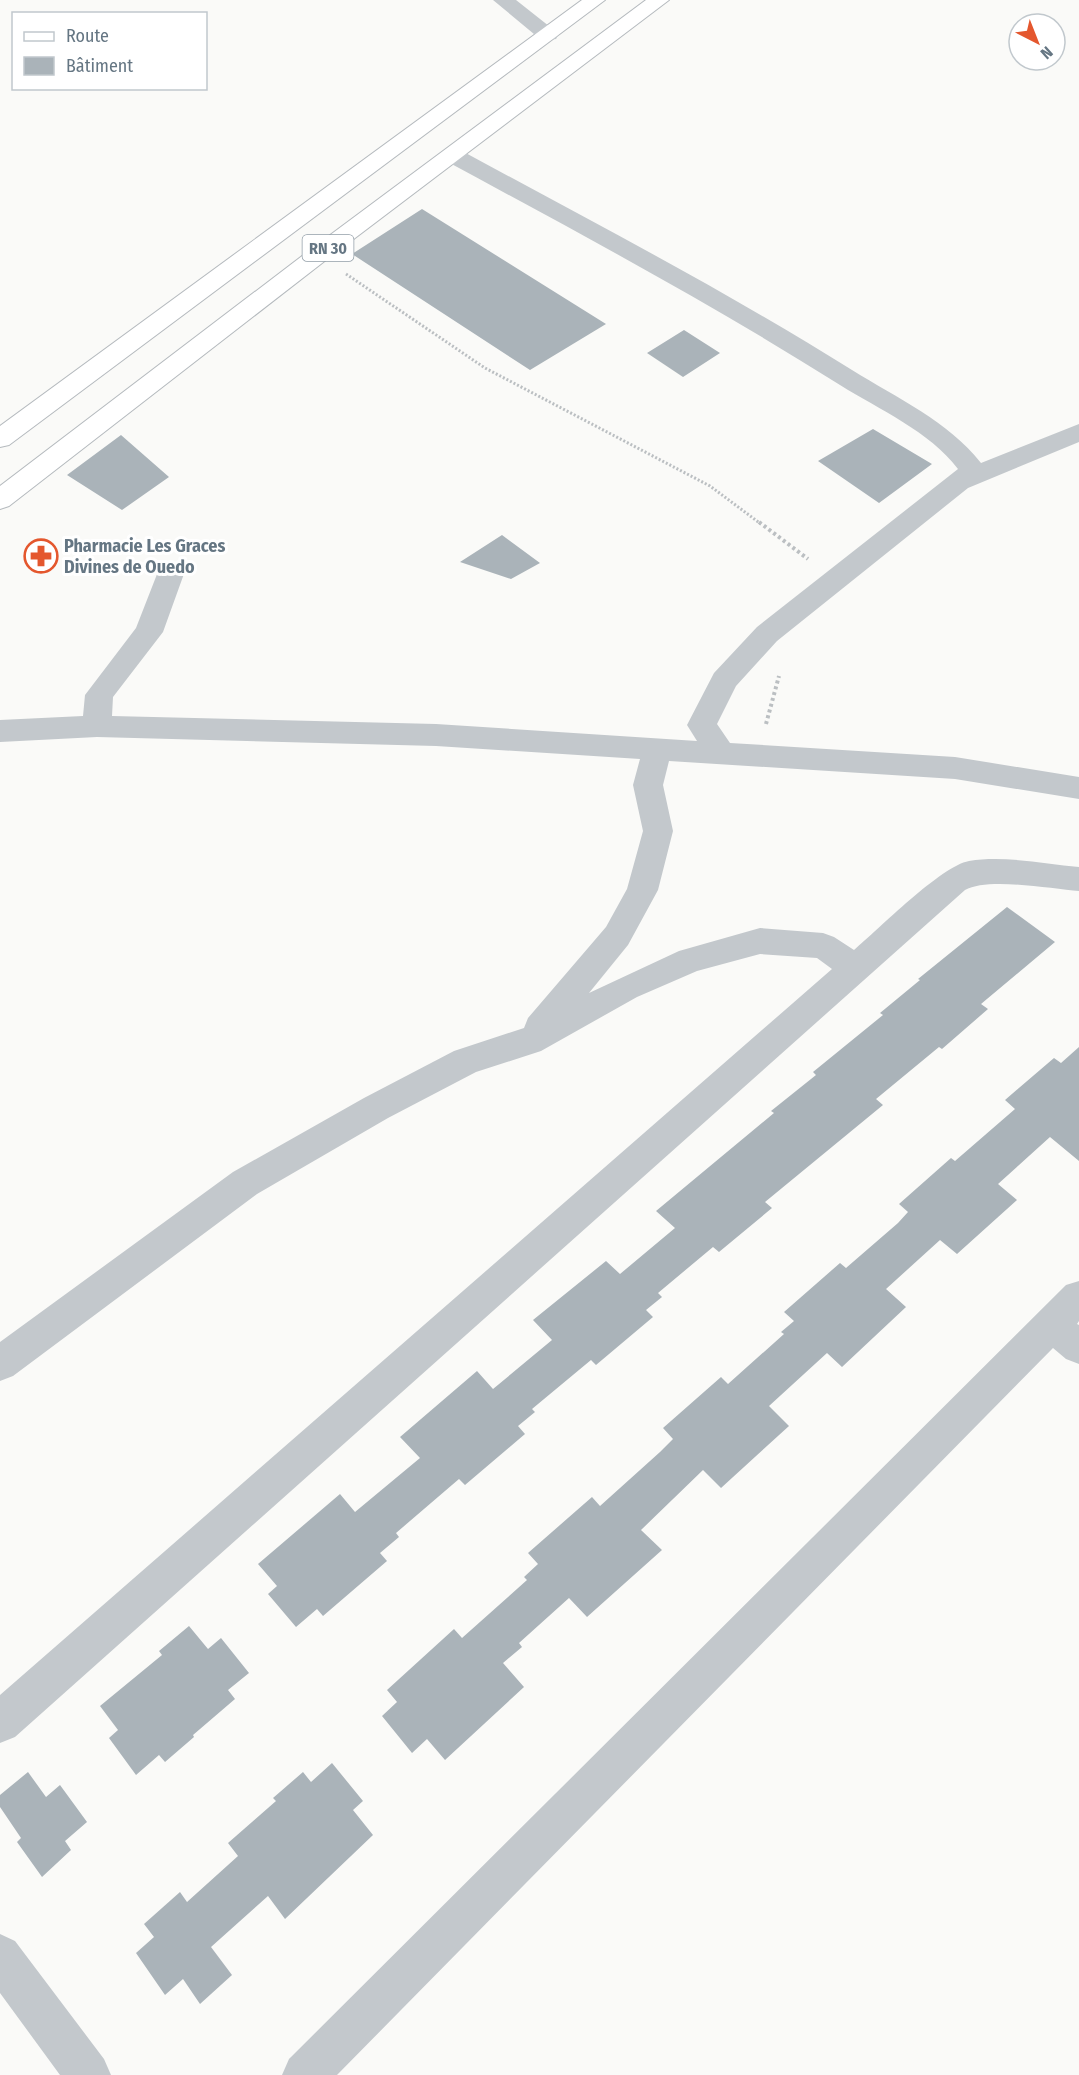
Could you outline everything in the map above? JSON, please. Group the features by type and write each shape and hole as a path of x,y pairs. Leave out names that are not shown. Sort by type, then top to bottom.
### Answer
{"main road":[{"name":"RN 30","path":"0,438 595,0"},
{"name":"RN 30","path":"0,501 318,255 454,156 659,0"}],"street":[{"path":"503,0 548,34"},
{"path":"454,156 795,344 962,453 973,470 767,634 724,680 702,725 721,753"},
{"path":"959,482 1079,432"},
{"path":"97,726 99,695 149,633 171,571"},
{"path":"0,730 97,726 436,735 955,768 1079,788"},
{"path":"529,1041 617,936 642,890 658,831 648,785 658,748"},
{"path":"0,1722 954,881 968,873 989,871 1072,883"},
{"path":"0,1364 245,1183 376,1108 466,1060 529,1041 626,988 690,960 760,941 824,946 856,968"},
{"path":"305,2075 1070,1324"},
{"path":"0,1956 88,2075"}],"path":[{"path":"318,255 484,368 710,486 807,557 815,571 808,601"},
{"path":"778,757 765,729 782,668"}],"building":[{"path":"422,209 606,324 530,370 352,254"},
{"path":"684,330 720,353 683,377 647,353"},
{"path":"873,429 932,464 879,503 818,461"},
{"path":"121,435 169,477 122,510 67,475"},
{"path":"502,535 540,563 511,579 460,562"},
{"path":"1007,907 1055,942 981,1004 988,1009 942,1049 939,1047 876,1099 883,1105 765,1202 772,1208 719,1252 713,1247 658,1293 662,1297 646,1310 653,1317 596,1365 591,1360 532,1409 535,1412 518,1426 525,1434 465,1485 459,1479 396,1533 399,1537 380,1553 387,1561 323,1616 317,1609 296,1627 268,1594 277,1586 258,1564 340,1494 355,1512 420,1458 400,1437 477,1371 493,1389 552,1340 533,1320 606,1261 620,1274 675,1228 656,1211 774,1113 771,1111 816,1075 813,1072 883,1015 880,1013 920,980 918,979"},
{"path":"1079,1047 1079,1161 1050,1137 998,1184 1017,1200 957,1254 940,1240 886,1289 906,1307 842,1367 827,1353 769,1406 789,1426 721,1488 703,1470 641,1530 662,1550 587,1617 569,1598 519,1643 522,1647 503,1663 524,1687 445,1760 427,1739 412,1753 382,1716 397,1702 387,1690 454,1629 462,1638 527,1580 524,1577 538,1564 528,1553 592,1497 600,1506 660,1452 673,1439 663,1428 721,1377 728,1384 784,1334 781,1332 794,1321 784,1312 840,1263 846,1268 898,1223 908,1212 899,1204 951,1158 955,1161 1015,1109 1005,1100 1054,1058 1061,1063"},
{"path":"189,1626 208,1649 221,1638 249,1673 228,1690 235,1699 193,1735 194,1737 165,1762 159,1755 136,1775 109,1738 118,1730 100,1706 162,1655 159,1651"},
{"path":"332,1763 363,1801 353,1810 373,1835 285,1919 268,1896 211,1947 232,1975 200,2004 183,1979 165,1995 136,1953 154,1937 144,1924 180,1892 187,1902 238,1856 228,1843 276,1801 273,1798 303,1772 311,1782"},
{"path":"28,1772 46,1797 60,1785 87,1822 65,1841 71,1850 42,1877 17,1842 21,1838 0,1807 0,1795"}],"place":[{"name":"Pharmacie Les Graces Divines de Ouedo","path":"41,556"}]}
